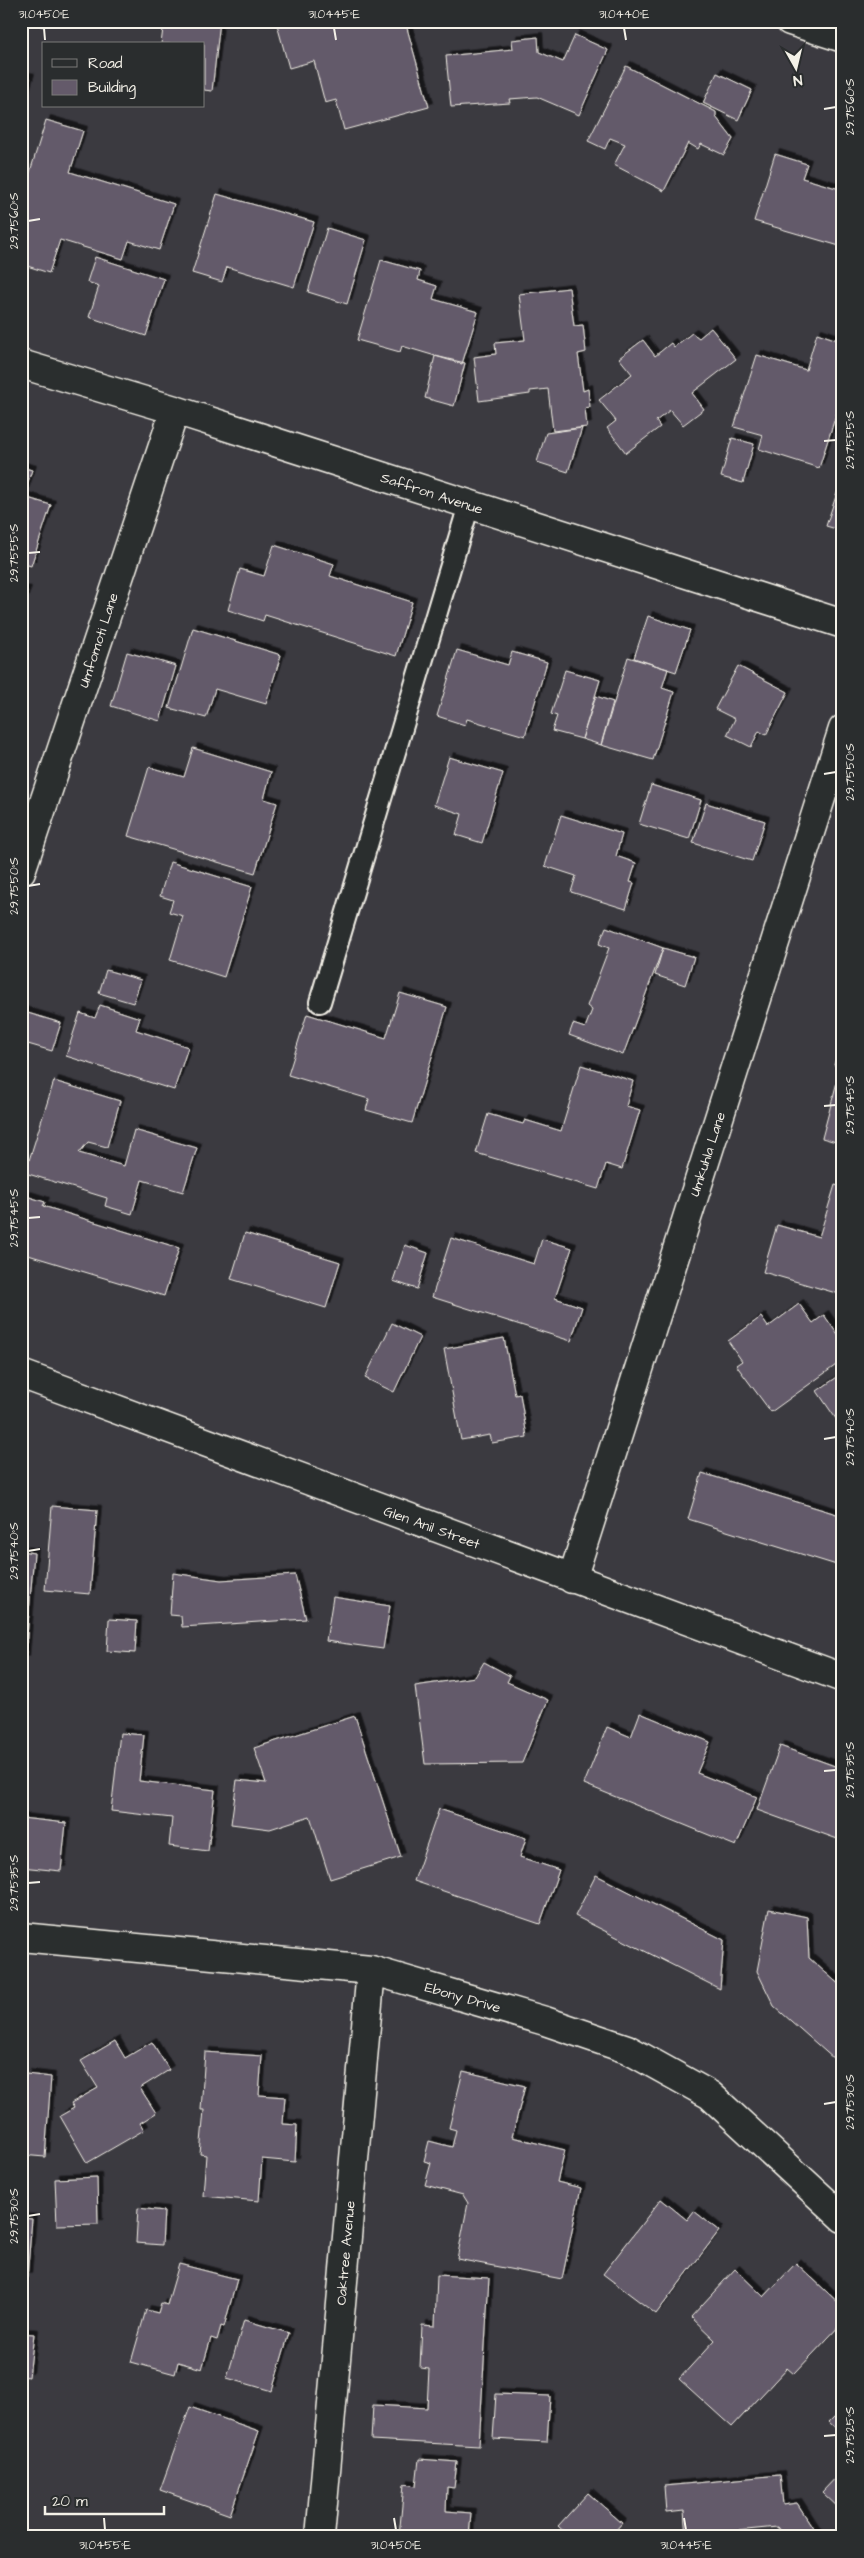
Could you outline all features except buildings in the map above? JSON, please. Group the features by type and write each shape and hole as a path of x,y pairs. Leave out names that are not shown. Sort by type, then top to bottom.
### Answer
{"street":[{"path":"790,21 843,38"},
{"name":"Saffron Avenue","path":"21,364 175,410 843,624"},
{"name":"Umfomoti Lane","path":"21,871 175,410"},
{"name":"Umkuhla Lane","path":"572,1579 843,729"},
{"name":"Glen Anil Street","path":"21,1374 843,1678"},
{"name":"Ebony Drive","path":"21,1937 371,1970 545,2021 627,2049 710,2095 843,2218"},
{"name":"Oaktree Avenue","path":"320,2537 371,1970"}],"lane":[{"path":"320,1002 469,504"}]}
